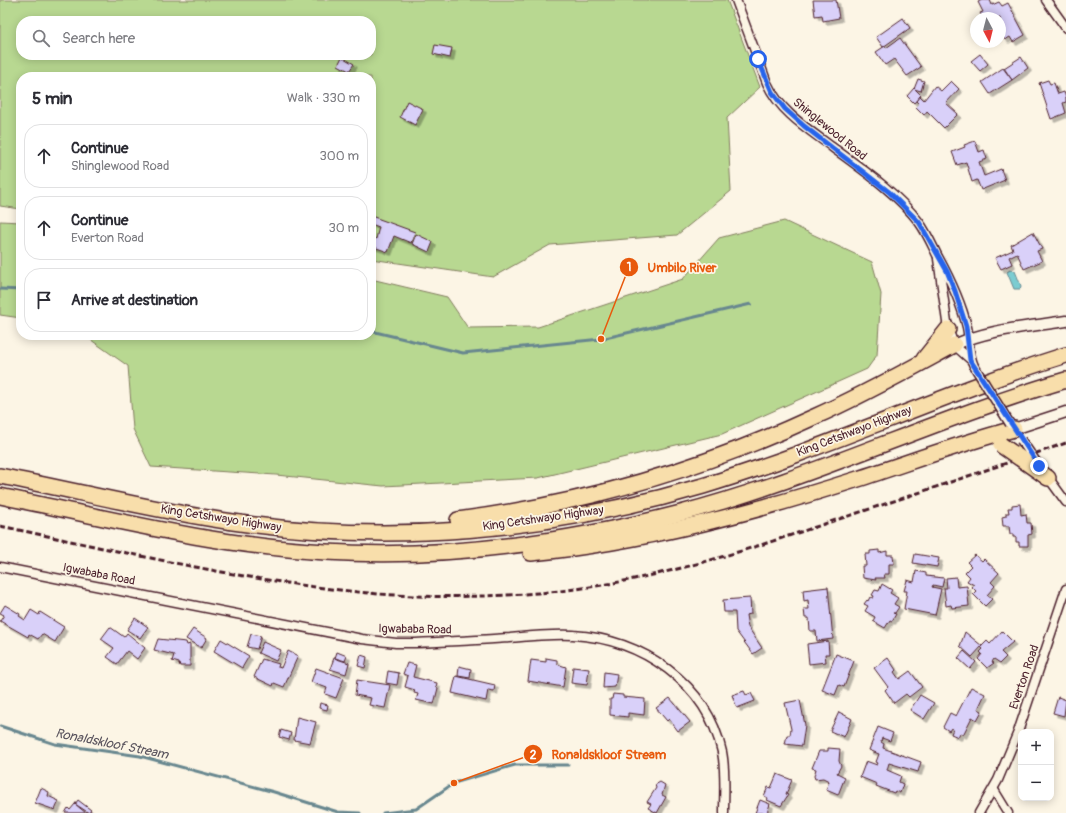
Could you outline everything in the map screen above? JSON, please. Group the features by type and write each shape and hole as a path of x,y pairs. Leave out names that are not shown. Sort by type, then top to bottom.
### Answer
{"highway":[{"path":"920,363 948,329"},
{"path":"391,533 414,526 492,516 557,504 658,477 731,452 813,418 954,345"},
{"name":"King Cetshwayo Highway","path":"0,476 231,522 302,530 391,533 453,530 535,522 590,513 662,497 756,468 961,390 1066,355"},
{"name":"King Cetshwayo Highway","path":"0,496 195,536 265,546 325,552 414,553 539,542 625,527 683,513 772,485 925,427 1027,391 1066,380"},
{"path":"414,553 428,556 491,557 563,549 655,534 784,501 980,438 1012,426"},
{"path":"980,438 1001,445 1041,471"}],"street":[{"name":"Shinglewood Road","path":"736,0 767,83 776,98 804,126 900,202 919,222 947,271 955,291 969,338 972,363"},
{"path":"1046,0 1066,28"},
{"name":"Shinglewood Road","path":"938,256 948,329 954,345 972,363 1012,426"},
{"path":"954,345 969,338 996,331 1066,321"},
{"path":"1066,412 1012,426 1041,471 1066,502"},
{"name":"Igwababa Road","path":"0,567 362,639 396,643 416,643 573,635 618,643 650,657 664,666 689,688 708,714 722,753 724,813"},
{"name":"Everton Road","path":"979,813 994,790 1018,732 1066,588"},
{"path":"994,790 1008,813"}],"green space":[{"path":"0,0 727,0 760,87 727,118 731,191 677,235 550,245 493,277 376,260 376,72 16,72 16,208 0,206"},
{"path":"0,221 16,222 16,317 0,315"},
{"path":"784,221 872,262 881,294 877,355 867,369 722,434 538,478 383,486 276,475 151,467 133,429 128,366 91,340 376,340 376,280 447,297 468,328 538,327 683,279 719,238"}],"water":[{"path":"1010,270 1015,271 1021,286 1020,289 1014,289 1007,272"}],"building":[{"path":"813,0 836,0 839,18 823,21 822,15 815,16"},
{"path":"982,0 990,0 992,5 999,2 1002,6 1008,3 1025,35 1013,42 1010,37 1006,39 1006,12 983,12 978,2"},
{"path":"903,18 910,28 883,47 876,37"},
{"path":"900,38 921,67 907,76 894,59 885,65 876,52 885,46 886,48"},
{"path":"435,45 452,48 450,58 433,54"},
{"path":"980,54 988,64 980,71 971,61"},
{"path":"1021,57 1028,68 1012,80 1004,68"},
{"path":"340,60 347,60 354,64 349,71 338,65"},
{"path":"1003,68 1012,80 990,94 982,82"},
{"path":"918,79 924,81 921,91 914,89"},
{"path":"1048,80 1050,84 1054,83 1058,94 1064,92 1066,98 1066,102 1063,103 1066,113 1051,119 1039,83"},
{"path":"951,81 959,89 946,103 958,114 944,128 927,111 924,115 916,107 919,104 916,101 920,96 924,100 935,86 941,91"},
{"path":"914,88 921,95 914,103 907,96"},
{"path":"407,101 423,109 415,125 400,117"},
{"path":"975,141 979,152 984,150 987,159 979,162 984,176 1001,169 1005,180 981,190 977,180 972,182 966,162 957,165 952,152"},
{"path":"376,218 415,232 411,243 394,236 388,252 376,248 376,239 379,227 376,226"},
{"path":"1033,232 1042,249 1037,251 1042,261 1024,269 1017,253 1009,257 1012,264 1001,269 995,258 1013,250 1011,245"},
{"path":"416,234 433,242 429,252 412,244"},
{"path":"1020,504 1021,515 1026,514 1027,523 1031,523 1032,534 1028,535 1028,546 1019,546 1019,542 1016,542 1016,537 1013,537 1013,534 1010,534 1009,526 1003,526 1002,517 1006,516 1006,513 1009,513 1008,508 1012,508 1012,505"},
{"path":"879,550 879,553 887,551 887,555 893,555 894,564 889,564 889,574 884,574 885,578 875,578 876,580 863,578 862,566 866,566 865,554 870,554 870,551"},
{"path":"915,554 939,558 937,567 913,563"},
{"path":"975,555 982,561 984,559 999,573 991,582 995,586 987,595 992,599 985,606 973,594 976,591 972,587 974,585 967,581 970,577 965,572 971,566 967,562"},
{"path":"916,571 926,573 926,576 944,578 942,587 933,585 932,587 941,589 935,615 904,609 907,591 904,591 907,580 914,582"},
{"path":"956,577 957,587 967,586 969,606 952,608 951,605 946,606 944,588 947,588 946,578"},
{"path":"882,584 892,590 890,593 898,598 894,604 899,607 895,613 893,613 896,614 892,621 890,620 885,628 873,621 875,617 865,611 868,606 864,604 870,597 873,598 874,596 872,595 875,590 879,591"},
{"path":"828,587 833,639 817,641 816,631 810,631 809,618 805,618 804,609 809,609 808,600 804,601 803,590"},
{"path":"750,598 751,614 746,615 748,627 762,648 753,654 736,631 735,612 724,612 723,600"},
{"path":"5,605 20,614 19,616 25,620 31,610 39,615 40,612 64,627 55,642 42,634 38,639 29,634 28,637 0,621 4,615 0,613"},
{"path":"135,618 148,627 140,638 127,630"},
{"path":"110,627 124,637 127,633 145,648 137,659 127,651 117,664 107,657 114,648 101,639"},
{"path":"193,629 207,638 201,648 186,639"},
{"path":"1002,631 1013,642 1001,652 1006,657 1000,663 994,659 992,662 994,663 987,668 978,659 982,654 980,652 983,649 981,647 987,641 990,644"},
{"path":"965,632 982,646 972,657 960,646"},
{"path":"251,634 261,636 257,649 247,647"},
{"path":"158,639 186,642 187,645 190,644 190,666 180,666 179,663 172,661 174,655 154,650"},
{"path":"221,639 249,656 242,668 214,651"},
{"path":"828,641 829,654 825,654 826,662 809,664 807,644"},
{"path":"263,642 281,650 276,661 258,653"},
{"path":"288,651 298,656 284,687 274,683 273,686 254,677 262,659 279,664 278,667 281,668"},
{"path":"964,651 976,662 970,669 958,658"},
{"path":"337,652 347,656 345,661 335,658"},
{"path":"836,654 854,661 844,687 839,685 835,695 822,690"},
{"path":"361,655 367,657 365,668 358,666"},
{"path":"334,658 349,663 346,674 330,669"},
{"path":"546,658 557,660 557,664 566,667 563,687 528,681 531,660 546,662"},
{"path":"888,658 896,670 894,672 899,679 910,671 922,687 909,697 906,694 894,703 885,690 888,687 874,668"},
{"path":"407,663 416,665 413,677 437,683 436,687 438,688 434,704 416,700 418,694 414,693 415,690 405,687 408,676 403,674"},
{"path":"459,666 471,669 470,678 458,676"},
{"path":"573,667 589,669 587,685 571,683"},
{"path":"316,668 344,678 336,698 325,694 327,688 311,682"},
{"path":"388,671 399,673 397,685 386,683"},
{"path":"604,672 617,674 615,687 603,688"},
{"path":"456,676 495,685 494,691 488,690 486,701 452,693"},
{"path":"357,680 390,685 385,708 369,705 371,698 355,695"},
{"path":"971,687 985,694 978,709 982,711 977,720 972,717 963,735 960,733 958,737 951,734 953,729 951,728 949,731 943,727 950,713 956,716"},
{"path":"744,691 746,695 751,693 755,701 737,708 732,695"},
{"path":"613,694 623,695 623,697 645,699 644,715 628,713 628,717 610,715 610,699 612,699"},
{"path":"920,695 934,703 924,719 910,710"},
{"path":"1058,697 1066,700 1064,716 1053,713"},
{"path":"670,698 690,722 678,731 669,719 667,721 656,708"},
{"path":"800,700 805,725 802,746 785,744 787,735 790,735 791,729 785,703"},
{"path":"320,703 328,705 327,710 319,708"},
{"path":"839,712 852,719 844,737 830,731"},
{"path":"297,717 316,722 310,743 294,740"},
{"path":"878,727 893,733 890,741 882,738 881,742 884,744 883,748 921,762 918,772 889,763 887,770 901,776 899,782 903,784 900,793 895,791 894,793 876,786 877,784 860,777 866,761 877,765 878,763 876,762 879,754 869,750"},
{"path":"281,730 291,733 289,740 279,737"},
{"path":"828,748 840,749 839,761 841,766 837,773 845,777 838,795 826,790 829,781 823,778 815,779 814,776 816,769 812,768 819,751 828,751"},
{"path":"777,774 792,780 786,794 788,795 781,806 767,800 768,798 764,796 768,787 771,788"},
{"path":"660,782 665,785 662,795 666,797 657,813 648,808 651,804 647,802 656,788 655,785"},
{"path":"41,788 49,792 48,796 59,801 55,810 35,803"},
{"path":"78,800 91,810 89,813 75,804"},
{"path":"760,800 770,804 767,813 755,813"},
{"path":"75,804 86,813 65,813 68,808 70,810"}],"waterway":[{"path":"0,289 16,290"},
{"path":"376,332 463,353 601,339 751,304"},
{"name":"Ronaldskloof Stream","path":"0,726 55,744 140,756 274,792 338,812 360,813"},
{"name":"Ronaldskloof Stream","path":"383,813 416,809 454,783 515,765 568,765"}],"railway":[{"path":"0,526 188,566 236,575 331,589 379,594 439,596 538,593 614,583 689,566 800,532 1066,443"}],"place":[{"name":"Umbilo River","path":"601,339"},
{"name":"Ronaldskloof Stream","path":"454,783"}],"route":[{"path":"758,59 767,83 785,109 804,126 889,192 919,222 927,233 947,271 955,291 969,338 970,360 994,400 1039,466"}]}
